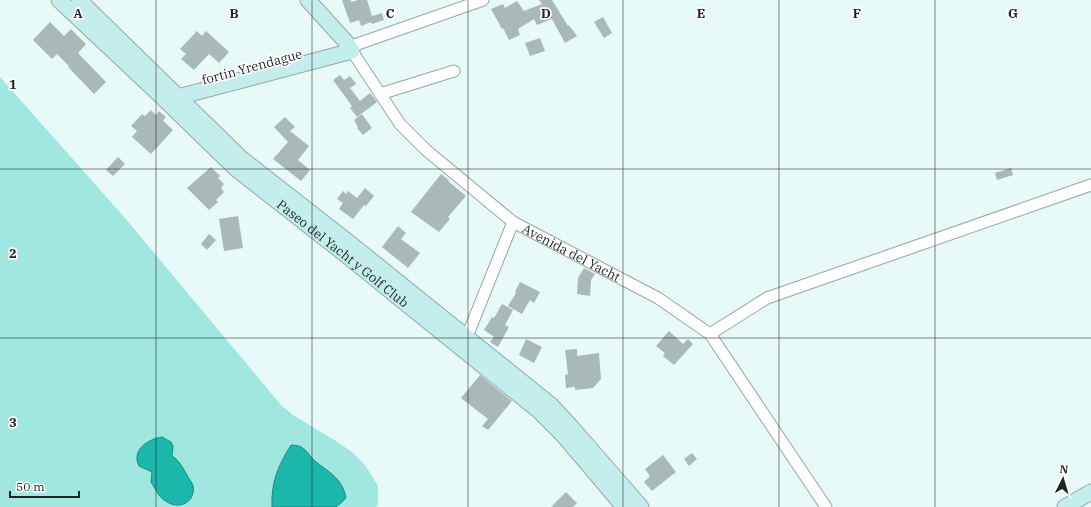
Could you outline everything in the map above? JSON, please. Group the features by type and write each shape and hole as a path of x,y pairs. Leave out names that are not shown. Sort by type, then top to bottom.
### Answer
{"main road":[{"name":"Paseo del Yacht y Golf Club","path":"60,0 242,159 352,245 465,343 563,435 624,507"},
{"name":"Paseo del Yacht y Golf Club","path":"79,0 169,96"},
{"name":"Avenida del Yacht","path":"308,0 349,47"},
{"name":"fortin Yrendague","path":"169,96 349,47"},
{"name":"Paseo del Yacht y Golf Club","path":"465,343 551,405 641,507"},
{"path":"1065,507 1091,492"}],"street":[{"name":"fortin Yrendague","path":"349,47 483,0"},
{"name":"Avenida del Yacht","path":"349,47 400,124 426,150 513,222 658,298 710,334 826,507"},
{"path":"380,94 454,71"},
{"path":"710,334 767,298 1091,185"},
{"path":"465,343 513,222"}],"shaded area":[{"path":"0,77 125,218 281,405 293,415 352,452 365,465 378,486 378,504 376,507 0,507"},
{"path":"162,437 171,442 173,446 172,456 181,464 193,486 191,498 186,503 175,505 167,502 158,494 151,482 152,472 139,466 137,455 142,446 151,440"},
{"path":"291,445 300,446 303,448 316,462 339,481 346,498 336,507 272,507 276,474"}],"building":[{"path":"342,0 351,0 351,2 367,0 372,16 382,13 384,20 372,24 371,22 361,26 359,20 350,23"},
{"path":"539,0 552,0 568,26 569,25 577,36 565,43 552,19 537,25 534,19 518,29 520,35 509,40 491,9 503,4 505,8 517,1 524,11 542,4"},
{"path":"603,17 612,33 604,38 594,22"},
{"path":"50,22 64,36 71,29 86,44 78,53 106,82 94,94 57,54 52,59 33,40"},
{"path":"197,31 202,36 206,31 229,52 219,63 209,54 194,70 181,59 186,54 180,49"},
{"path":"540,38 545,51 530,56 525,43"},
{"path":"340,75 344,80 350,76 356,84 350,88 360,101 370,93 377,102 357,117 350,108 352,106 333,80"},
{"path":"151,110 156,115 159,111 166,117 163,121 173,130 151,154 132,137 137,131 131,126 142,114 145,116"},
{"path":"362,114 372,128 363,135 357,128 358,127 354,120"},
{"path":"285,117 295,127 290,131 309,146 298,160 310,170 301,181 273,159 288,142 274,127"},
{"path":"118,157 125,164 113,176 106,170"},
{"path":"211,167 220,176 218,178 224,184 221,188 224,192 216,200 218,202 209,210 187,188"},
{"path":"1011,168 1013,175 997,180 995,173"},
{"path":"441,174 466,196 448,217 450,219 439,232 411,212"},
{"path":"365,188 374,196 366,206 364,205 353,219 339,209 343,203 337,199 343,191 346,194 348,191 357,198"},
{"path":"238,216 243,248 224,251 219,219"},
{"path":"398,226 406,233 401,239 420,253 408,268 382,247"},
{"path":"209,234 216,240 207,250 201,244"},
{"path":"584,268 595,274 591,280 590,296 577,294 578,278"},
{"path":"520,282 540,292 534,303 530,300 522,314 508,306 516,293 515,292"},
{"path":"502,304 513,310 505,325 509,327 498,347 490,342 494,337 484,330 492,317 494,318"},
{"path":"669,331 683,344 688,339 693,344 674,365 663,356 665,353 656,346"},
{"path":"526,339 542,347 534,363 519,355"},
{"path":"577,349 577,356 599,353 601,379 593,388 575,390 575,387 566,388 565,375 568,374 565,350"},
{"path":"480,375 512,401 488,430 482,426 488,419 461,398"},
{"path":"692,453 697,459 689,466 684,459"},
{"path":"663,455 676,472 652,491 644,482 650,476 645,469"},
{"path":"566,492 577,503 573,507 551,507"}]}
